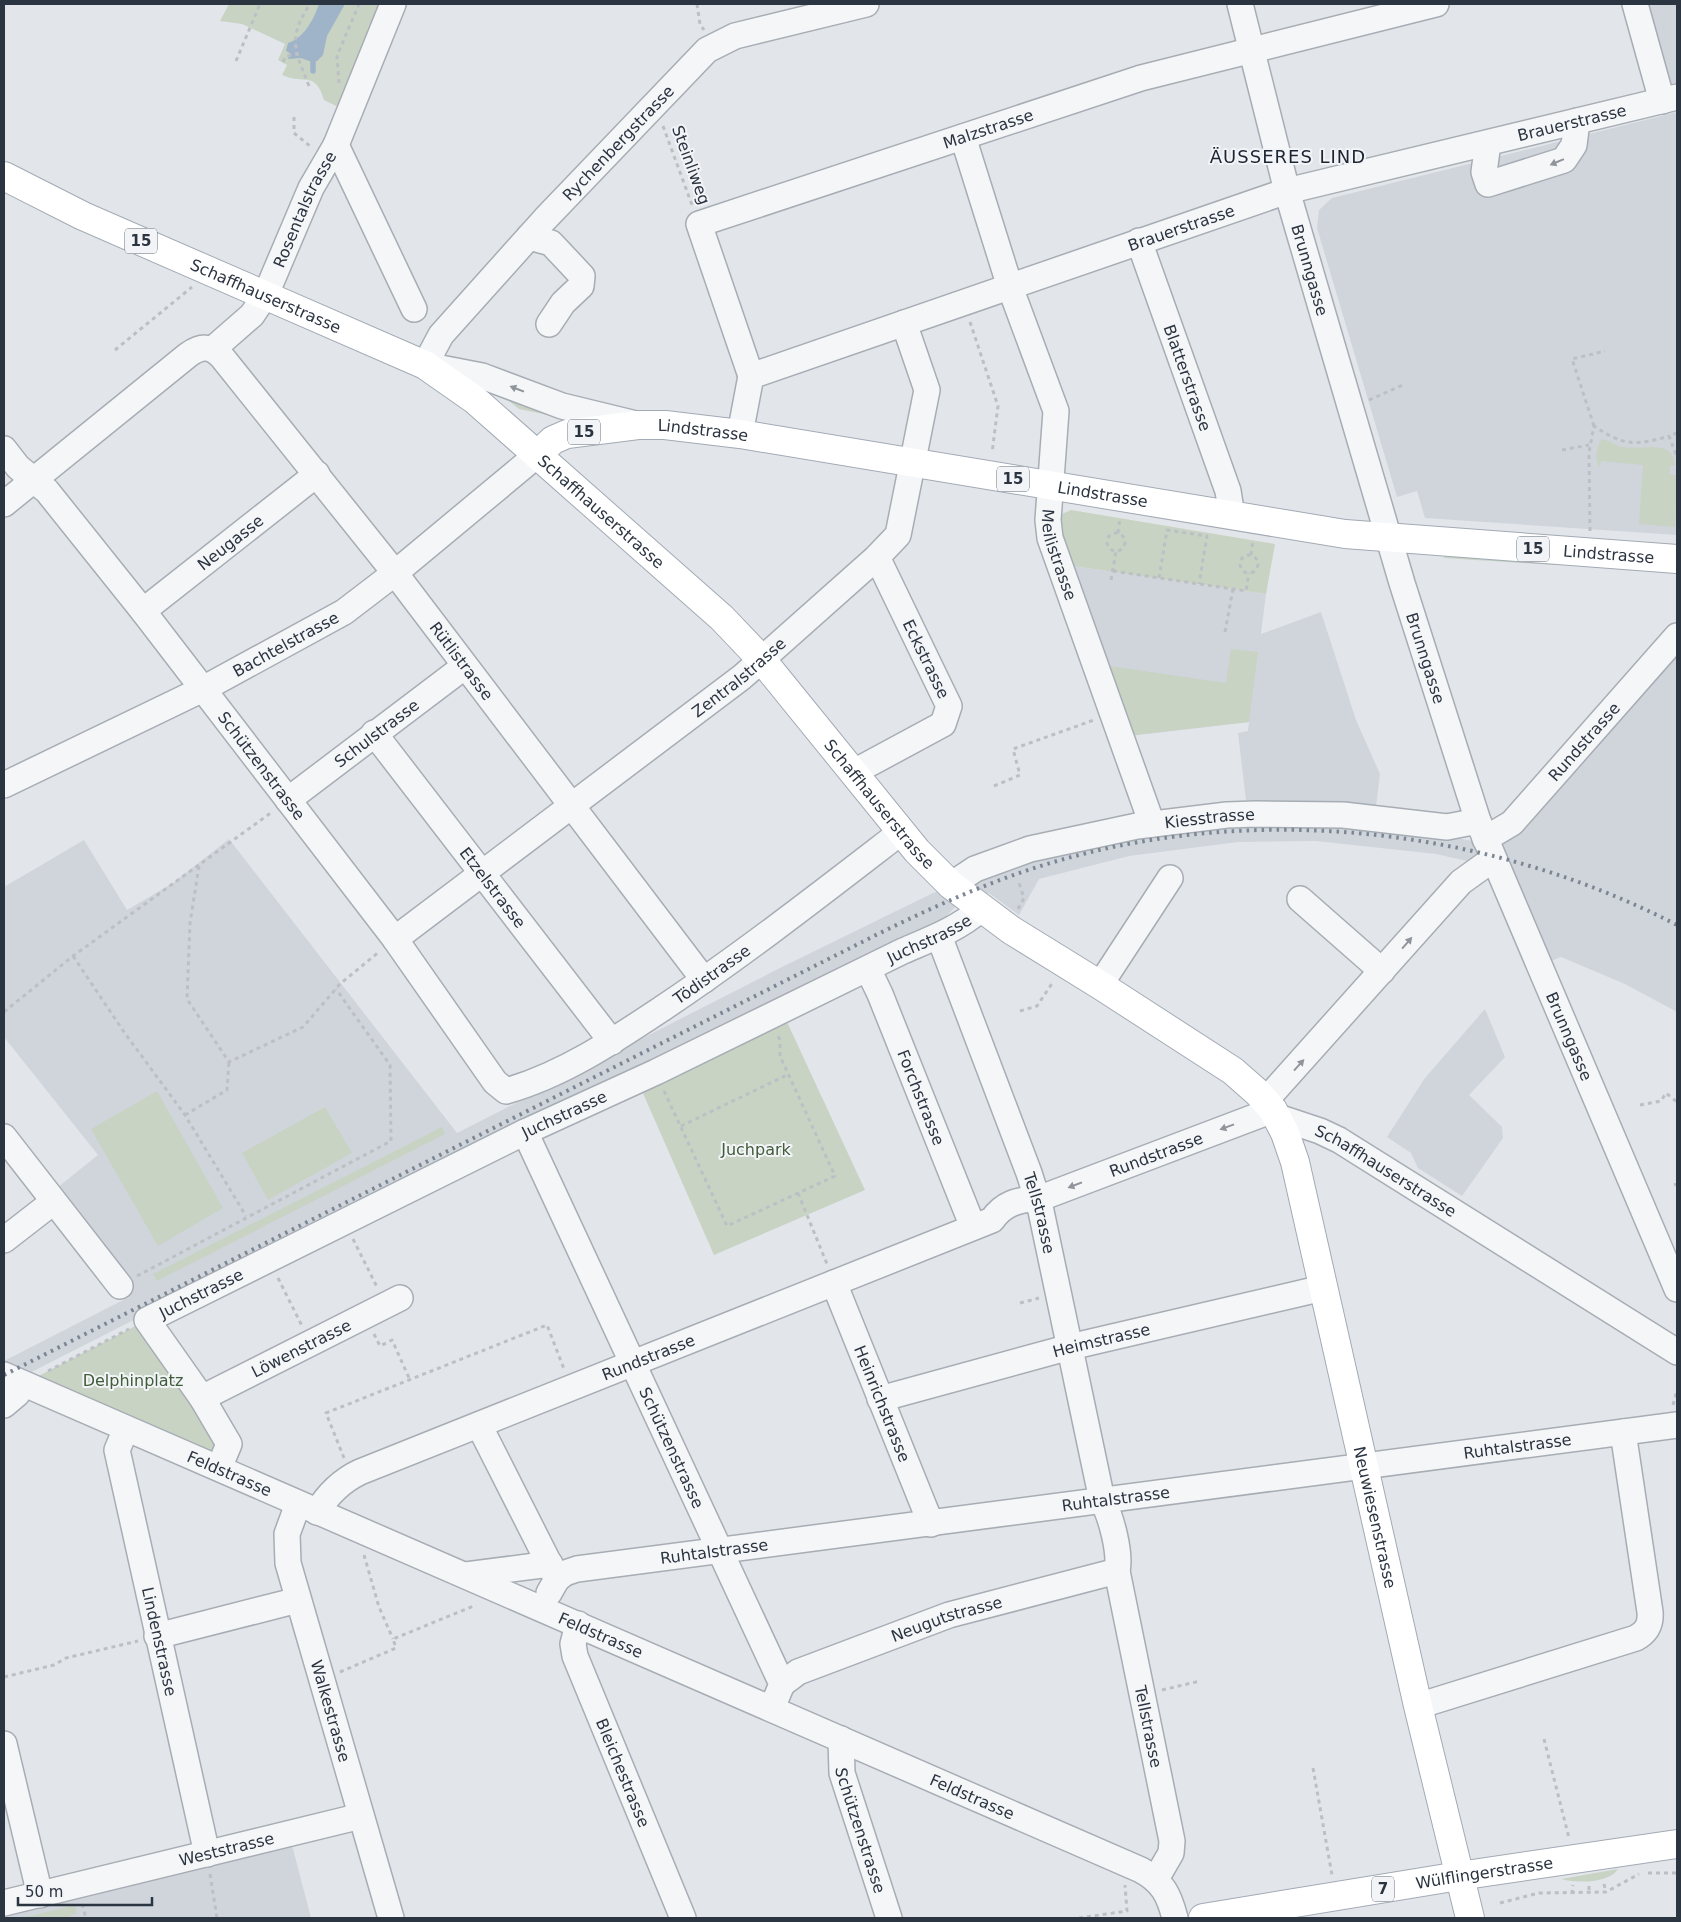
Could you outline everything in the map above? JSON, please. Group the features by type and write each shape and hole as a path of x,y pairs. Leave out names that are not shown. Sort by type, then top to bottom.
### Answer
{"main road":[{"name":"Schaffhauserstrasse","path":"4,176 84,216 425,365 475,400 616,527 684,584 762,660 901,832 951,885 1011,930 1100,984 1233,1071 1272,1109"},
{"name":"Lindstrasse","path":"537,454 553,440 567,434 638,425 665,425 740,434 1345,534 1677,559"},
{"name":"Neuwiesenstrasse","path":"1272,1109 1295,1162 1418,1706 1470,1918"},
{"name":"Wülflingerstrasse","path":"1203,1918 1574,1858 1677,1844"}],"street":[{"name":"Rosentalstrasse","path":"4,504 188,355 198,348 213,349 252,315 266,294 312,188 324,147 393,4"},
{"name":"Rychenbergstrasse","path":"425,365 441,335 529,237 670,87 710,48 748,33 866,4"},
{"name":"Brunngasse","path":"1240,4 1287,191 1389,538 1485,840 1677,1289"},
{"name":"Malzstrasse","path":"700,224 1140,78 1436,4"},
{"path":"1635,4 1670,99"},
{"name":"Brauerstrasse","path":"751,376 1287,191 1670,99"},
{"path":"1488,143 1484,172 1488,184 1564,160 1574,145 1578,121"},
{"name":"Meilistrasse","path":"963,137 1010,286 1056,411 1048,520 1050,538 1152,824"},
{"path":"324,147 414,309"},
{"path":"700,224 751,376 740,434"},
{"path":"529,237 550,243 582,276 581,286 563,303 549,324"},
{"name":"Blatterstrasse","path":"1139,241 1228,491 1232,516"},
{"name":"Zentralstrasse","path":"395,939 762,660 877,557 898,535 914,463 927,390 904,323"},
{"name":"Rütlistrasse","path":"213,349 222,356 396,573 704,980"},
{"path":"425,365 482,376 562,406 638,425"},
{"name":"Schützenstrasse","path":"4,449 18,467 47,491 143,611 395,939 495,1082 506,1091"},
{"name":"Bachtelstrasse","path":"4,785 203,689 344,612 396,573 537,454"},
{"name":"Neugasse","path":"143,611 317,474"},
{"name":"Eckstrasse","path":"854,772 943,724 949,706 877,557"},
{"name":"Rundstrasse","path":"308,1508 351,1476 982,1224 1005,1222 1026,1214 1038,1199 1272,1109 1382,971 1461,882 1485,840 1512,823 1677,636"},
{"name":"Schulstrasse","path":"288,800 374,733 466,666"},
{"name":"Etzelstrasse","path":"374,733 483,872 612,1042"},
{"name":"Kiesstrasse","path":"951,885 982,866 1030,849 1098,833 1227,815 1343,815 1447,828 1485,840"},
{"name":"Tödistrasse","path":"506,1091 526,1086 612,1042 704,980 901,832"},
{"path":"1100,984 1170,878"},
{"path":"1300,899 1382,971"},
{"name":"Juchstrasse","path":"147,1320 525,1132 664,1068 939,936 959,926 981,909"},
{"name":"Tellstrasse","path":"939,936 1038,1199 1102,1500 1109,1514 1119,1562 1117,1571 1172,1841 1171,1853 1156,1879"},
{"name":"Forchstrasse","path":"868,969 982,1224"},
{"name":"Schaffhauserstrasse","path":"1272,1109 1339,1140 1677,1352"},
{"name":"Schützenstrasse","path":"525,1132 782,1684"},
{"path":"4,1137 120,1286"},
{"path":"4,1240 53,1202"},
{"name":"Heinrichstrasse","path":"834,1283 930,1524"},
{"name":"Heimstrasse","path":"880,1399 1070,1347 1323,1288"},
{"name":"Löwenstrasse","path":"202,1398 384,1307"},
{"path":"147,1320 202,1398 228,1444 219,1468"},
{"path":"4,1405 16,1394 22,1378"},
{"name":"Feldstrasse","path":"22,1378 126,1429 772,1708 1131,1866 1156,1879"},
{"path":"479,1425 554,1571 543,1609"},
{"name":"Ruhtalstrasse","path":"554,1571 565,1573 1102,1500 1677,1425"},
{"name":"Lindenstrasse","path":"126,1429 117,1450 206,1854"},
{"path":"1418,1706 1636,1638 1649,1626 1650,1612 1623,1432"},
{"name":"Walkestrasse","path":"308,1508 289,1525 286,1549 298,1600 391,1918"},
{"path":"466,1575 554,1571"},
{"name":"Neugutstrasse","path":"782,1684 798,1672 949,1615 988,1603 1117,1571"},
{"path":"157,1636 298,1600"},
{"name":"Bleichestrasse","path":"578,1624 573,1644 576,1656 683,1918"},
{"path":"772,1708 782,1684"},
{"name":"Schützenstrasse","path":"841,1739 842,1774 889,1918"},
{"path":"4,1744 40,1895"},
{"name":"Weststrasse","path":"4,1903 361,1816"},
{"path":"1156,1879 1167,1893 1175,1918"}],"path":[{"path":"236,61 260,4"},
{"path":"309,86 298,59 293,38 301,17 310,4"},
{"path":"697,4 700,24 708,37"},
{"path":"283,62 286,56 298,54"},
{"path":"294,117 294,133 324,147"},
{"name":"Steinliweg","path":"662,124 700,224"},
{"path":"116,350 193,287"},
{"path":"963,303 998,406 991,461"},
{"path":"1589,534 1589,445 1594,426 1572,359 1605,351"},
{"path":"1364,403 1405,384"},
{"path":"1594,426 1617,440 1634,444 1677,433"},
{"path":"1669,436 1677,457"},
{"path":"1562,450 1589,445"},
{"path":"1118,532 1120,517"},
{"path":"1159,578 1167,530 1207,536 1199,584"},
{"path":"1111,580 1116,551 1125,544 1124,536 1118,532 1112,533 1107,540 1108,546 1116,551"},
{"path":"1251,555 1254,536"},
{"path":"1251,555 1256,558 1258,566 1249,573 1241,569 1240,563 1243,557 1251,555"},
{"path":"1113,571 1246,591 1249,573"},
{"path":"1225,632 1233,589"},
{"path":"994,786 1020,776 1013,749 1113,713"},
{"path":"4,1012 73,956 288,800"},
{"path":"185,1115 227,1090 229,1062 187,999 190,923 199,866"},
{"path":"1015,914 1024,898 1018,880"},
{"path":"229,1062 303,1027 336,990 395,939"},
{"path":"73,956 124,1032 185,1115 246,1216"},
{"path":"1020,1011 1037,1006 1055,977"},
{"path":"120,1286 246,1216 391,1141 390,1065 336,990"},
{"path":"660,1083 727,1226 835,1176 780,1056 780,1040 774,1028"},
{"path":"680,1126 789,1074"},
{"path":"1640,1105 1661,1101 1666,1093 1677,1102"},
{"path":"798,1193 834,1283"},
{"path":"345,1222 384,1307 380,1346 392,1340 410,1380"},
{"path":"269,1259 310,1344"},
{"path":"22,1378 147,1320"},
{"path":"351,1476 326,1413 547,1325 572,1388"},
{"path":"321,1680 396,1648 379,1607 364,1553"},
{"path":"392,1639 476,1604"},
{"path":"4,1677 54,1665 66,1658 157,1636"},
{"path":"1142,1694 1200,1681"},
{"path":"1544,1739 1574,1858"},
{"path":"1313,1768 1332,1874"},
{"path":"206,1854 217,1918"},
{"path":"1500,1903 1539,1893 1589,1894 1606,1892 1638,1874 1677,1873"},
{"path":"1079,1918 1127,1910 1124,1885 1128,1879"},
{"path":"1604,1884 1606,1892"},
{"path":"1572,1894 1573,1885"},
{"path":"1589,1886 1589,1894"}],"shaded area":[{"path":"1641,4 1677,4 1677,83 1667,84"},
{"path":"1677,112 1677,535 1425,518 1417,491 1397,497 1317,228 1319,210 1332,198"},
{"path":"1059,564 1266,594 1261,634 1321,612 1356,720 1380,774 1376,806 1246,800 1238,733 1248,731 1249,722 1122,737"},
{"path":"1677,636 1677,1012 1625,984 1561,957 1546,963 1512,871 1436,854 1316,841 1238,842 1129,856 1039,879 1019,915 989,893 956,906 937,926 230,1271 4,1386 4,1361 129,1297 48,1195 98,1155 4,1037 4,887 84,840 127,910 173,883 229,839 457,1133 778,969 933,893 972,882 1047,854 1125,836 1237,822 1397,829 1500,845"},
{"path":"1485,1009 1505,1057 1469,1095 1502,1127 1503,1138 1462,1196 1418,1168 1411,1153 1387,1137 1425,1078"},
{"path":"292,1845 311,1918 4,1918 4,1903"}],"green space":[{"path":"229,4 385,4 347,96 336,106 324,100 321,91 313,82 282,75 287,65 278,60 285,44 242,24 220,21"},
{"path":"500,394 548,407 548,415 519,409"},
{"path":"1602,439 1624,447 1662,448 1673,456 1675,465 1670,466 1670,475 1677,475 1675,527 1639,524 1643,465 1601,461 1600,468 1596,454"},
{"path":"1071,510 1275,544 1266,594 1059,564 1048,520"},
{"path":"1445,553 1555,561 1555,565 1444,558"},
{"path":"1231,649 1258,652 1249,722 1134,735 1110,666 1226,683"},
{"name":"Juchpark","path":"787,1022 865,1190 714,1255 642,1091"},
{"path":"157,1091 223,1208 158,1246 91,1129"},
{"path":"325,1107 352,1153 268,1200 242,1153"},
{"path":"442,1127 445,1134 157,1281 153,1274"},
{"name":"Delphinplatz","path":"147,1320 229,1444 219,1468 23,1384"},
{"path":"1618,1869 1614,1874 1600,1880 1583,1882 1561,1879"},
{"path":"75,1905 77,1913 66,1918 22,1918"}],"water":[{"path":"319,4 345,4 327,36 323,55 317,61 312,62 301,58 288,59 290,53 286,51 288,43 294,41 304,32"}],"waterway":[{"path":"313,62 313,71"}],"railway":[{"path":"4,1375 878,934 961,896 1047,864 1125,845 1206,833 1287,830 1368,834 1448,846 1527,865 1604,892 1677,925"}],"district":[{"name":"ÄUSSERES LIND","path":"1288,156"}]}
